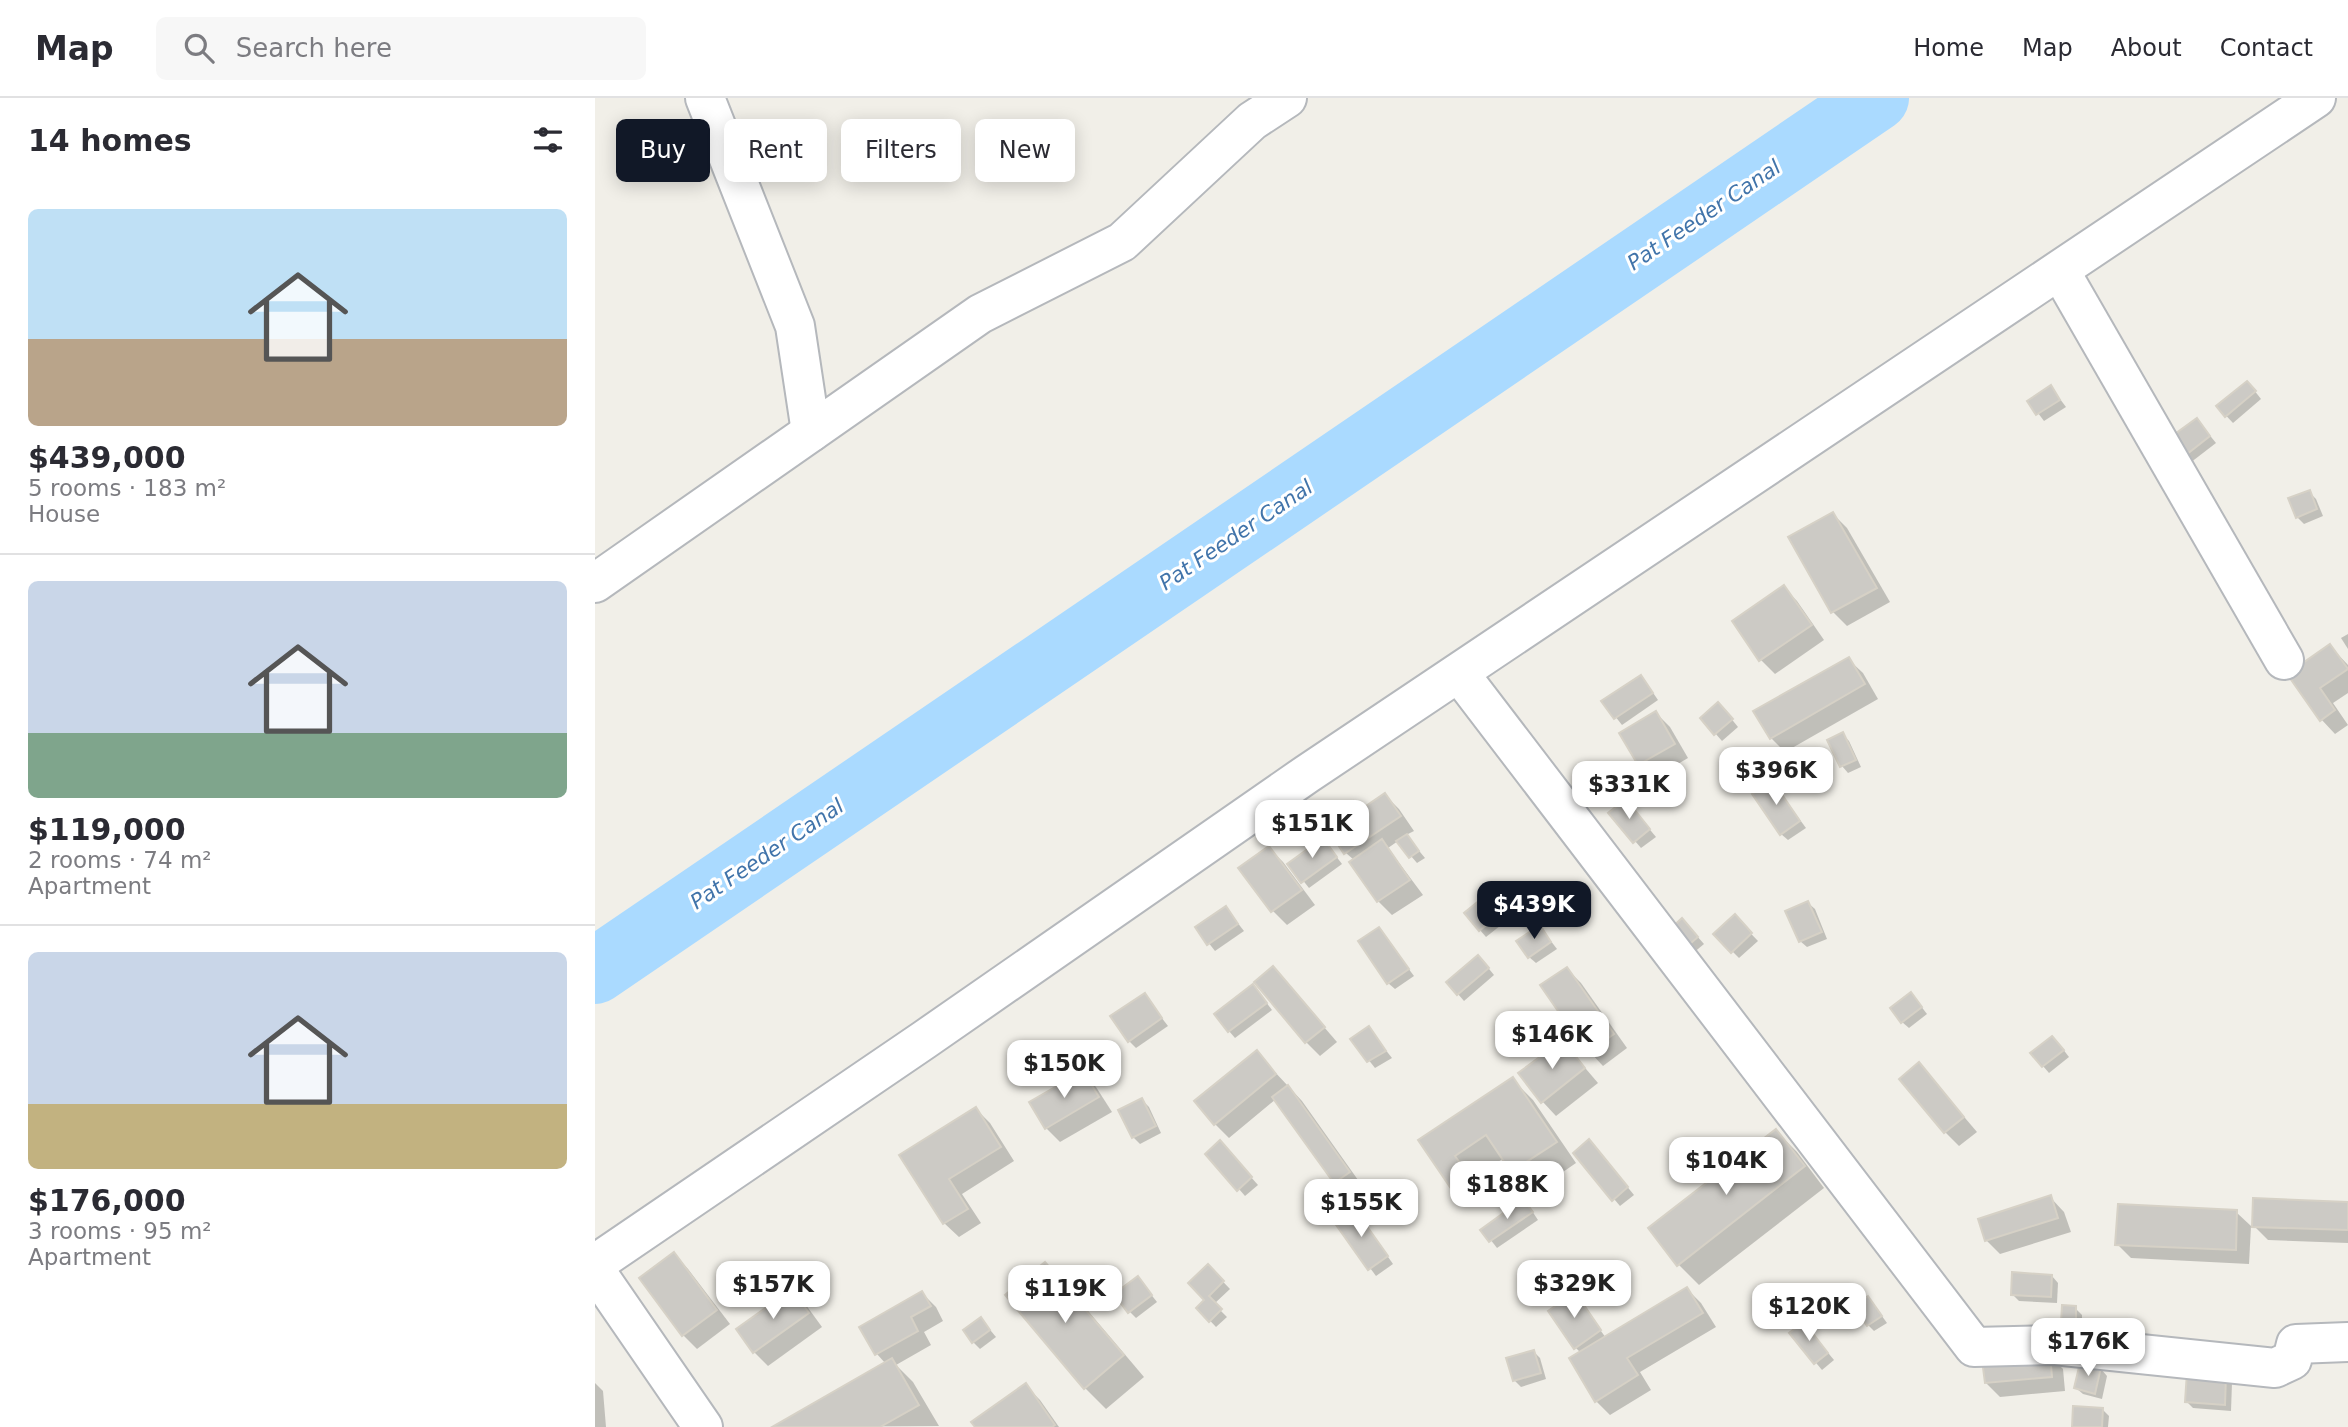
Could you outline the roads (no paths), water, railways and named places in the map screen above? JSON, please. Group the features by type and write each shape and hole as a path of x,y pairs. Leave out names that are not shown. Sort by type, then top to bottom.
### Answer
{"street":[{"path":"705,98 795,326 811,432"},
{"path":"595,583 980,314 1122,242 1252,121 1287,98"},
{"path":"595,1264 1307,774 2316,98"},
{"path":"2060,271 2284,660"},
{"path":"1459,673 1974,1347 2054,1345 2275,1368 2292,1360 2297,1344 2348,1342"},
{"path":"595,1270 703,1427"}],"waterway":[{"name":"Pat Feeder Canal","path":"595,971 1876,98"}]}
